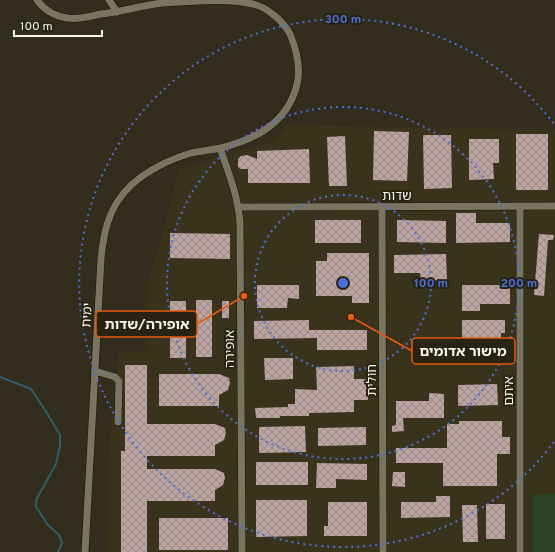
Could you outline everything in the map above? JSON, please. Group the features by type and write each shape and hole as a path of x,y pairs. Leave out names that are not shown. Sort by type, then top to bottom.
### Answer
{"street":[{"name":"ימית","path":"37,0 43,7 56,16 69,19 117,12 156,4 211,0 237,1 254,4 268,12 280,22 289,34 298,61 299,73 297,87 292,102 269,128 248,140 191,154 164,164 141,177 130,186 113,209 106,224 103,239 85,552"},
{"path":"109,0 117,12"},
{"name":"אופירה","path":"220,148 236,192 239,207 242,552"},
{"name":"איתם","path":"520,206 520,552"},
{"name":"שדות","path":"239,207 555,206"},
{"name":"חולית","path":"382,207 383,552"},
{"path":"95,371 115,377 119,381 118,422"}],"shaded area":[{"path":"288,125 555,130 555,552 107,552 109,446 119,353 147,353 148,282 167,219 179,169 274,141"}],"green space":[{"path":"533,494 555,494 555,552 533,552"}],"building":[{"path":"374,131 409,132 407,181 373,180"},
{"path":"516,134 548,134 548,190 516,190"},
{"path":"423,135 451,135 452,188 424,189"},
{"path":"345,136 347,186 329,186 327,137"},
{"path":"469,139 499,139 499,163 493,163 494,179 469,180"},
{"path":"309,149 310,183 248,183 248,169 241,169 238,167 238,159 241,156 247,155 257,159 257,151"},
{"path":"456,213 476,213 476,223 510,223 510,242 456,243"},
{"path":"315,220 361,220 361,243 315,243"},
{"path":"397,220 446,221 446,243 397,242"},
{"path":"170,233 230,234 230,259 170,258"},
{"path":"539,234 554,235 553,240 548,240 544,296 534,295"},
{"path":"327,253 369,253 369,303 352,303 352,296 316,296 316,261 327,261"},
{"path":"446,254 447,280 421,281 420,273 394,273 394,255"},
{"path":"257,285 299,285 299,299 288,298 287,308 257,308"},
{"path":"462,285 510,285 510,304 480,304 480,311 462,311"},
{"path":"196,300 212,300 212,357 196,357"},
{"path":"170,301 186,301 186,358 170,358"},
{"path":"222,301 229,301 229,318 222,318"},
{"path":"309,320 309,330 367,330 367,350 317,350 317,338 254,339 254,321"},
{"path":"462,320 505,320 505,333 501,333 501,346 462,346"},
{"path":"264,358 293,358 293,379 265,380"},
{"path":"125,365 147,365 147,424 215,424 225,428 226,433 224,440 215,445 215,456 147,456 147,469 215,469 224,473 225,478 223,485 215,490 215,501 147,501 147,552 121,552 121,451 125,451"},
{"path":"354,366 354,379 368,379 368,400 354,400 354,412 309,413 309,416 256,418 255,408 288,407 288,404 295,404 295,389 317,390 316,367"},
{"path":"159,374 219,374 229,378 230,383 228,390 219,395 219,406 159,406"},
{"path":"497,384 498,405 458,406 458,385"},
{"path":"429,393 444,394 444,418 403,418 404,431 392,432 392,426 396,425 396,401 429,401"},
{"path":"459,421 502,421 502,437 510,437 510,454 497,454 497,486 443,486 443,463 396,463 396,448 447,448 447,424 459,424"},
{"path":"305,426 306,452 259,453 259,427"},
{"path":"366,427 366,445 318,446 318,428"},
{"path":"256,462 308,462 308,485 256,485"},
{"path":"317,463 367,464 367,480 336,479 336,488 316,488"},
{"path":"393,472 405,472 405,487 392,486"},
{"path":"436,496 450,496 450,517 401,518 401,502 436,502"},
{"path":"256,500 307,500 307,536 256,537"},
{"path":"328,502 367,502 367,536 324,536 324,526 328,526"},
{"path":"486,504 505,504 505,539 486,539"},
{"path":"462,505 477,505 478,542 463,542"},
{"path":"159,518 228,518 228,550 159,550"}],"waterway":[{"path":"0,377 31,389 60,435 60,446 56,464 36,500 36,507 48,525 59,535 62,543 58,552"}],"place":[{"name":"אופירה/שדות","path":"244,296"},
{"name":"מישור אדומים","path":"351,317"}]}
